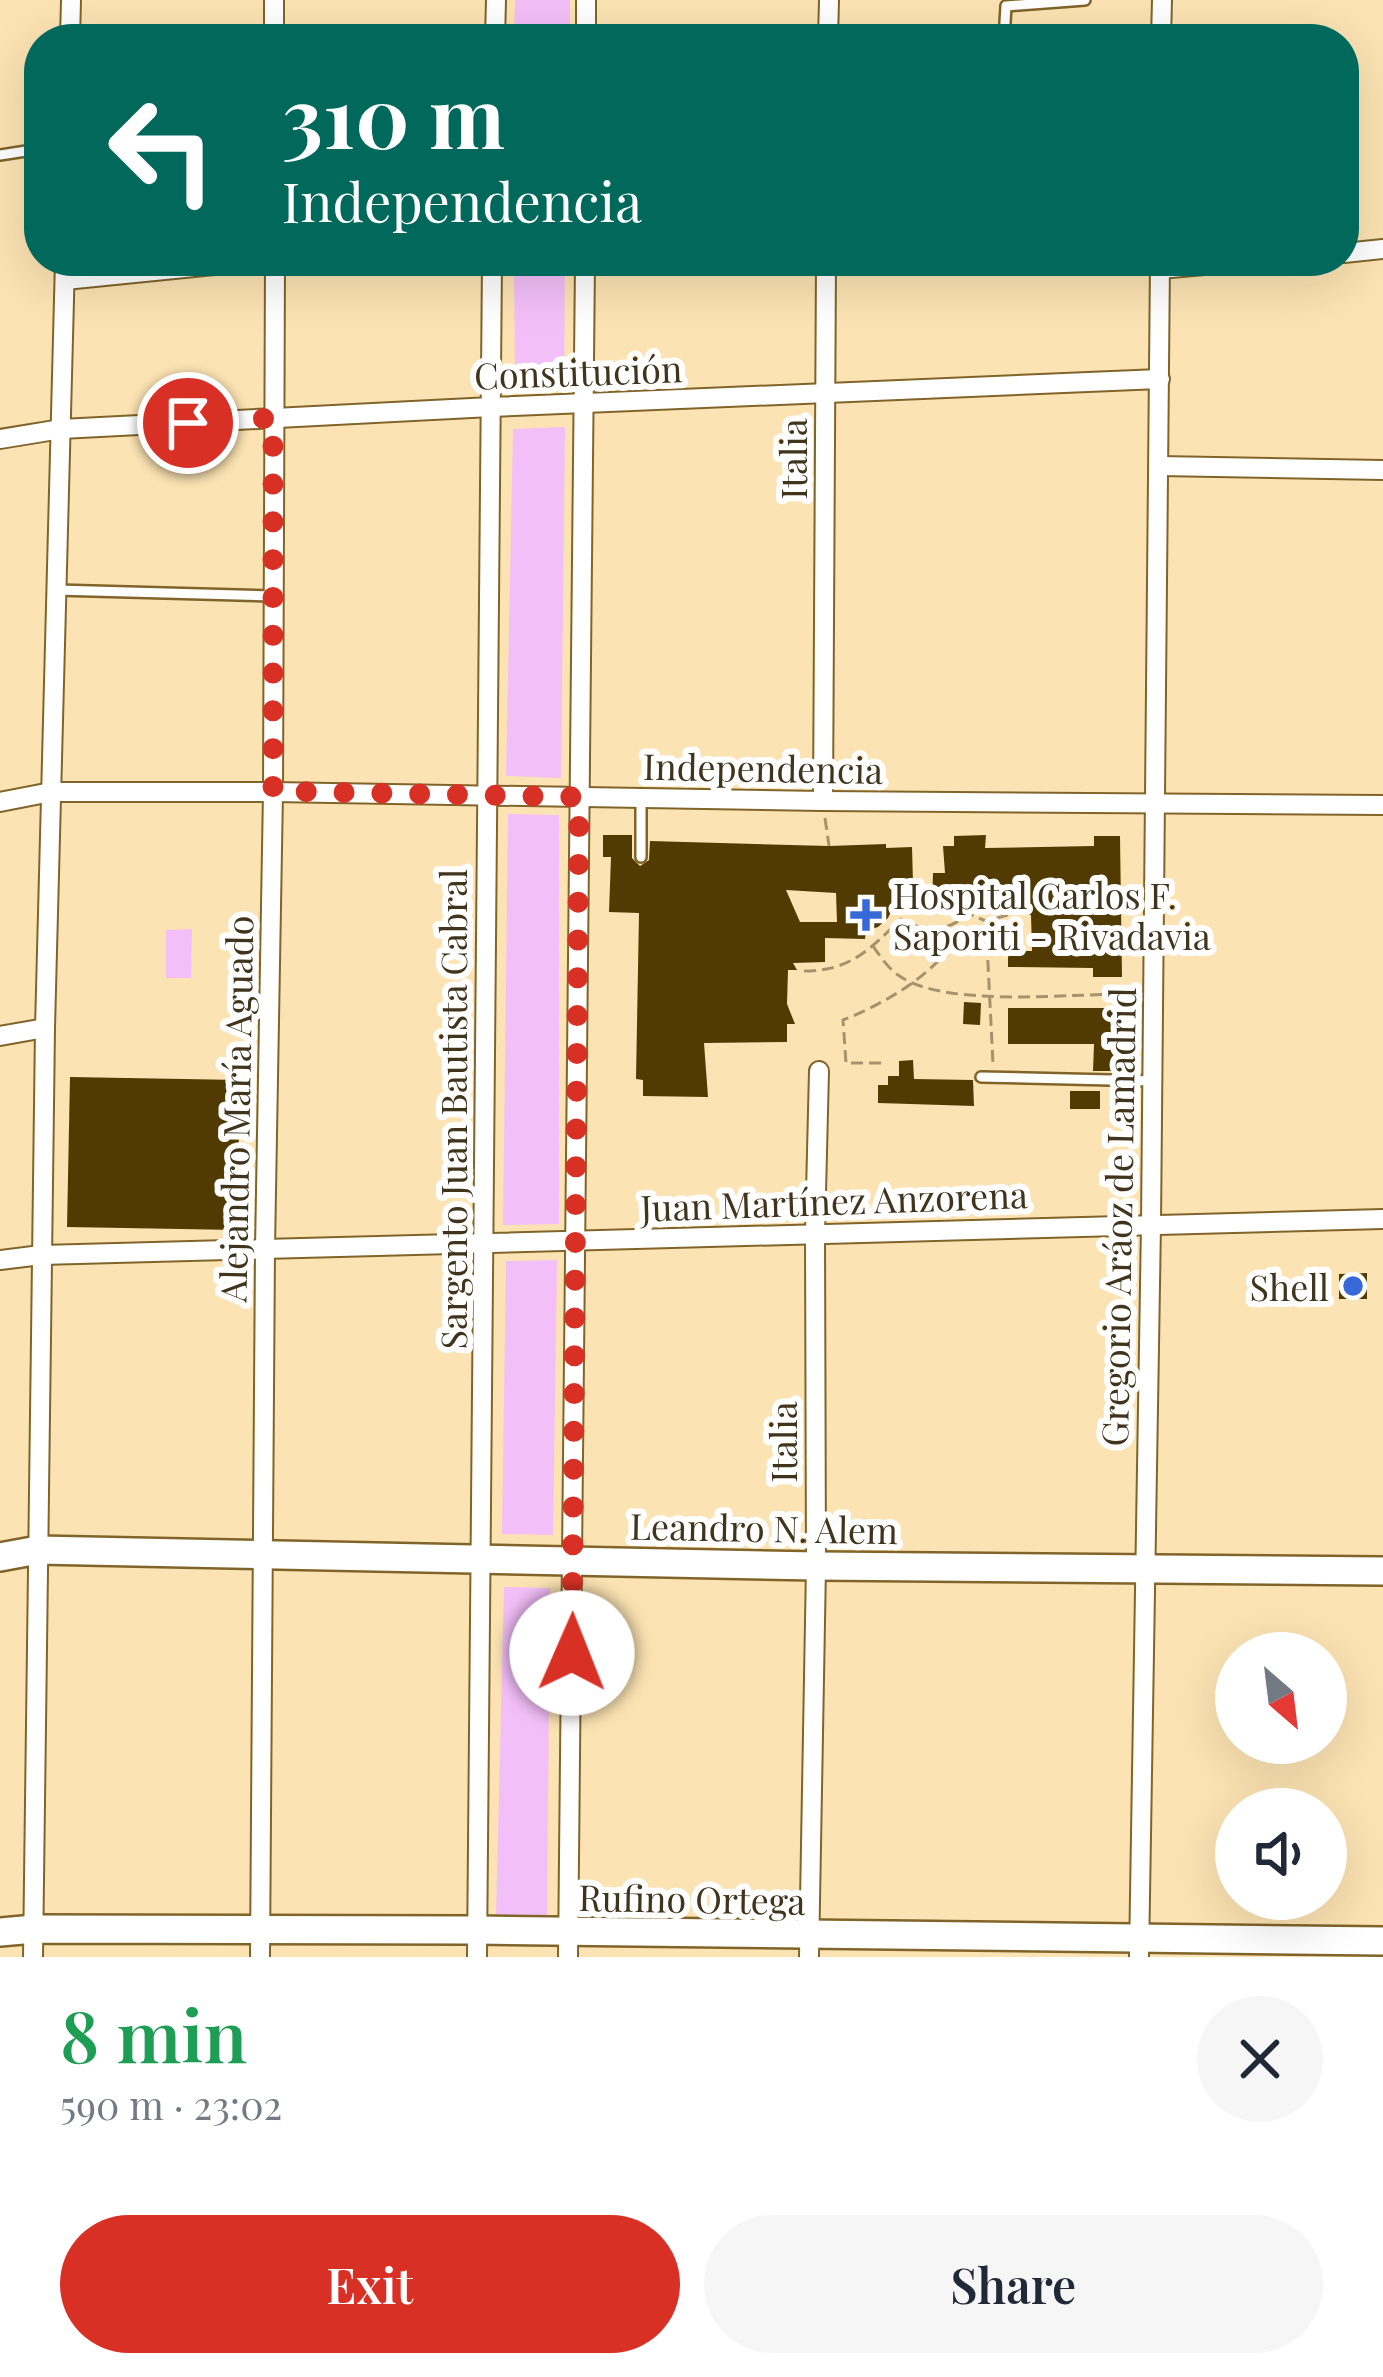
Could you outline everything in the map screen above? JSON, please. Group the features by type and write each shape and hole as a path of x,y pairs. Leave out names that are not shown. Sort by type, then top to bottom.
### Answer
{"street":[{"path":"33,1943 45,1028 65,276"},
{"name":"Alejandro María Aguado","path":"261,1943 274,276"},
{"name":"Sargento Juan Bautista Cabral","path":"477,1944 492,276"},
{"path":"568,1944 585,276"},
{"name":"Italia","path":"823,801 826,276"},
{"name":"Gregorio Aráoz de Lamadrid","path":"1139,1948 1160,276"},
{"name":"Constitución","path":"0,439 61,429 273,418 1160,379"},
{"path":"1159,466 1383,470"},
{"name":"Independencia","path":"0,802 51,792 273,791 1383,805"},
{"path":"0,1036 45,1028"},
{"name":"Italia","path":"809,1947 819,1071"},
{"name":"Juan Martínez Anzorena","path":"0,1260 41,1255 1383,1219"},
{"name":"Leandro N. Alem","path":"0,1557 38,1550 816,1566 1383,1571"},
{"name":"Rufino Ortega","path":"0,1932 33,1943 1139,1948 1383,1941"}],"lane":[{"path":"1005,24 1006,6 1084,0"},
{"path":"56,590 272,596"},
{"path":"640,798 640,856"},
{"path":"981,1077 1153,1082"}],"path":[{"path":"823,801 829,846"},
{"path":"804,971 840,968 901,919 941,930 969,914 986,921 1012,914"},
{"path":"986,921 994,1078"},
{"path":"881,1064 846,1064 843,1021 912,982 946,951 958,922"},
{"path":"873,946 897,974 957,995 1153,994"}],"shaded area":[{"path":"515,0 570,0 570,24 514,24"},
{"path":"514,276 565,276 564,389 515,391"},
{"path":"565,427 561,778 506,776 513,429"},
{"path":"508,814 559,815 559,1224 503,1225"},
{"path":"192,929 191,978 166,978 166,930"},
{"path":"557,1260 553,1535 502,1534 506,1261"},
{"path":"504,1587 550,1588 547,1916 496,1915"}],"building":[{"path":"603,835 632,835 632,858 640,866 649,860 650,841 886,844 886,848 912,847 913,883 903,882 903,901 896,901 878,927 866,931 865,939 825,938 825,962 793,963 797,970 788,970 787,1004 795,1024 787,1024 787,1042 704,1043 708,1097 643,1096 643,1080 636,1079 639,913 609,912 611,857 603,857","holes":["786,890 836,893 837,922 800,922"]},
{"path":"986,835 985,848 1094,846 1094,836 1120,836 1122,977 1093,977 1093,968 1008,967 1008,951 1032,951 1031,915 1013,904 978,903 951,912 951,902 932,903 933,873 945,873 943,846 954,846 954,836"},
{"path":"964,1002 981,1003 980,1025 963,1024"},
{"path":"1008,1008 1121,1008 1120,1071 1093,1071 1094,1044 1008,1044"},
{"path":"913,1060 914,1079 973,1080 974,1106 878,1103 878,1085 888,1085 888,1076 899,1076 899,1061"},
{"path":"70,1077 240,1080 237,1230 67,1227"},
{"path":"1070,1091 1100,1091 1100,1109 1070,1109"},
{"name":"Shell","path":"1367,1273 1367,1299 1339,1299 1339,1274"}],"place":[{"name":"Hospital Carlos F. Saporiti - Rivadavia","path":"866,915"},
{"name":"Shell","path":"1353,1286"}],"route":[{"path":"188,423 273,418 273,791 579,797 572,1653"}]}
